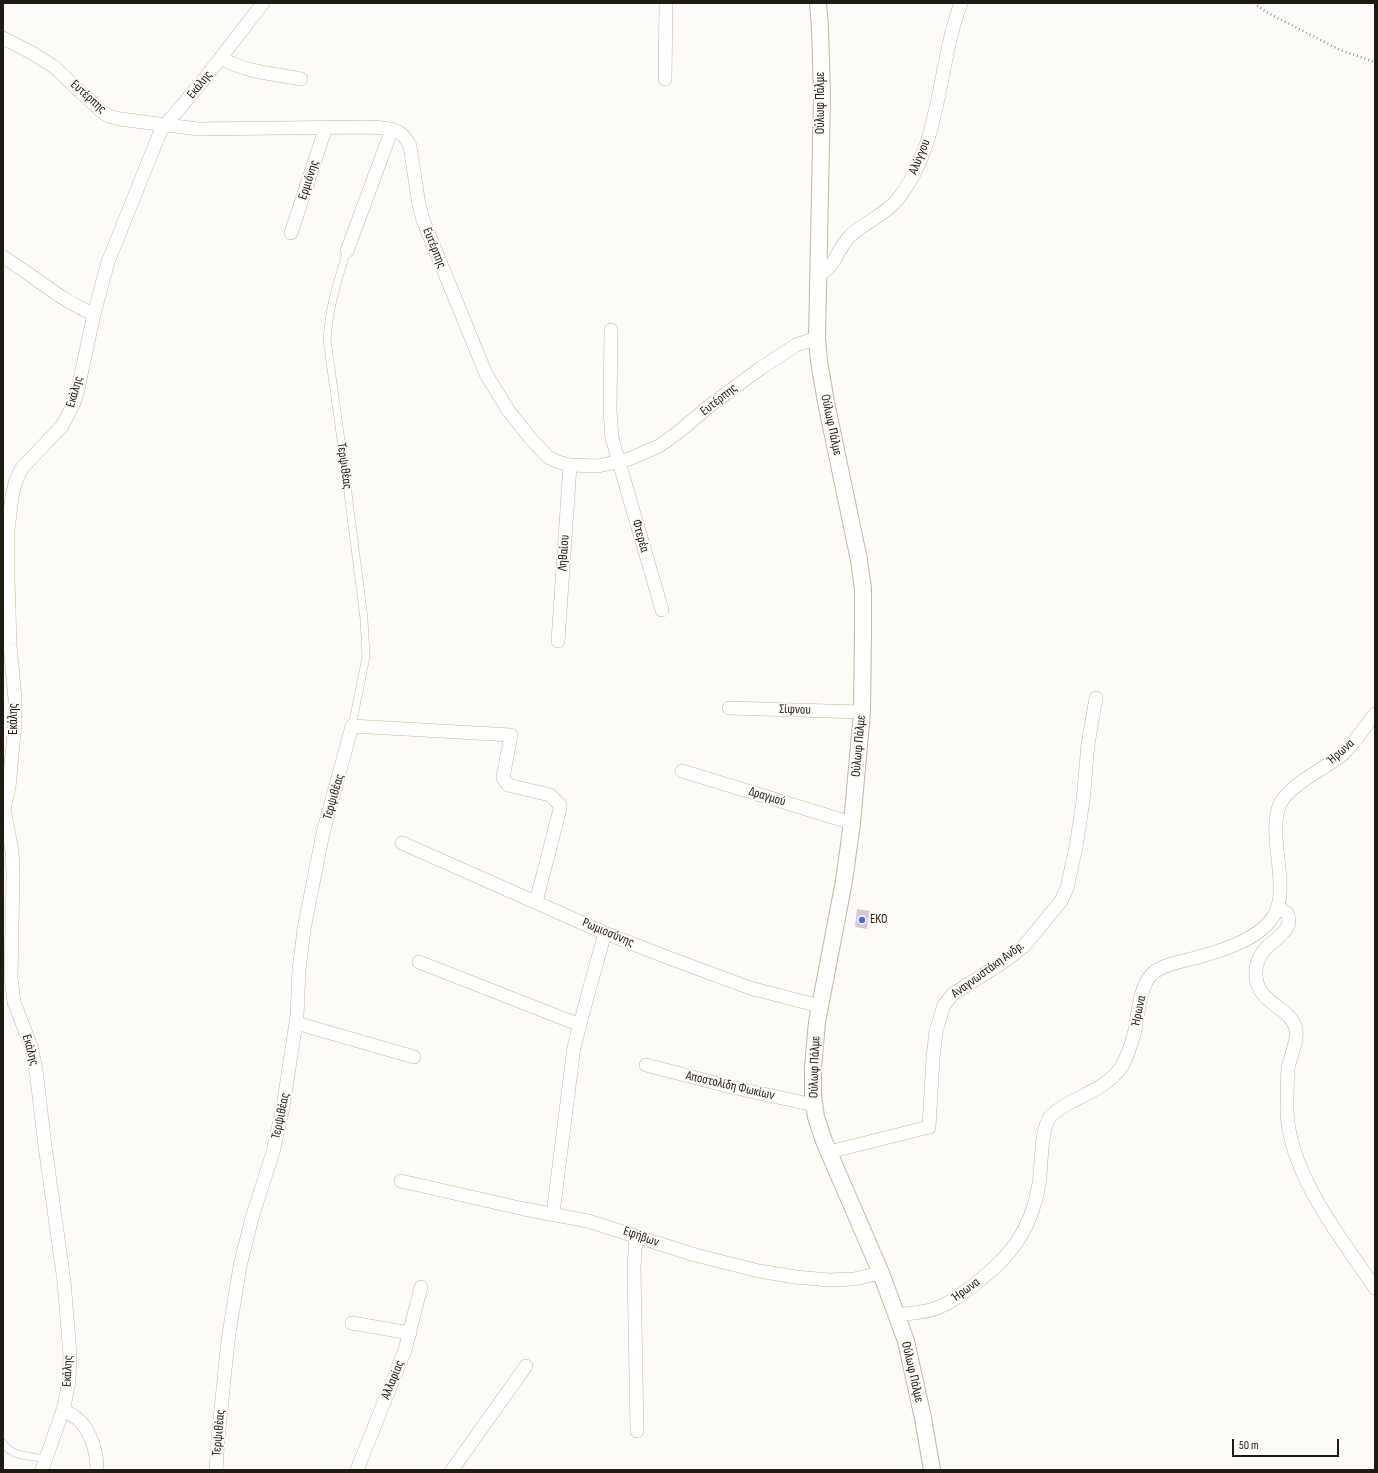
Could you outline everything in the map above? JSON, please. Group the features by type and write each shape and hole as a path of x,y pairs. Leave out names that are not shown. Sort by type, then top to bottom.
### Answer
{"street":[{"name":"Εκάλης","path":"44,1464 63,1411 69,1381 70,1364 64,1282 44,1146 36,1070 31,1046 14,1002 11,978 13,873 12,851 4,809 8,793 13,755 15,712 8,614 8,530 12,496 17,477 25,465 62,426 74,403 94,314 111,250 159,136 165,125 191,97 263,3"},
{"path":"665,78 666,3"},
{"name":"Ούλωφ Πάλμε","path":"818,3 822,95 817,338 819,361 826,402 859,560 863,618 862,712 852,823 844,881 820,1006 812,1088 819,1126 881,1273 906,1341 923,1418 932,1470"},
{"name":"Αλύγγου","path":"818,276 825,272 832,264 844,243 851,236 894,203 912,178 929,135 961,3"},
{"name":"Ευτέρπης","path":"3,38 32,52 53,66 96,107 109,116 130,121 205,129 326,127 392,129 397,130 404,135 410,146 419,205 423,220 490,384 538,448 552,459 570,465 594,466 636,457 667,441 712,404 761,368 796,345 817,338"},
{"path":"222,58 230,63 243,67 301,79"},
{"name":"Ερμιόνης","path":"291,233 326,127"},
{"name":"Τερψιθέας","path":"347,251 392,129"},
{"path":"3,257 17,265 74,306 94,314"},
{"name":"Φτερέα","path":"611,330 610,425 613,445 662,610"},
{"name":"Ληθαίου","path":"558,641 570,465"},
{"name":"Αναγνωστάκη Ανδρ.","path":"829,1152 929,1127 936,1031 944,1005 953,994 1005,961 1024,946 1057,906 1067,888 1076,848 1083,801 1088,744 1096,698"},
{"name":"Σίφνου","path":"729,708 862,712"},
{"name":"Ήρωνα","path":"897,1315 930,1310 952,1300 991,1270 1015,1246 1024,1232 1036,1199 1040,1181 1045,1130 1049,1120 1064,1106 1101,1087 1117,1073 1128,1052 1144,987 1150,976 1157,970 1212,954 1239,943 1264,927 1273,918 1277,908 1280,880 1276,822 1280,804 1299,784 1342,754 1375,714"},
{"path":"352,726 511,735 503,778 508,785 550,795 560,805 536,902"},
{"name":"Τερψιθέας","path":"216,1470 227,1353 240,1266 252,1218 278,1131 288,1084 296,1024 300,962 304,929 324,833 352,726"},
{"name":"Δραγμού","path":"682,771 852,823"},
{"name":"Ρωμιοσύνης","path":"402,843 605,933 750,988 820,1006"},
{"path":"1277,908 1287,913 1289,916 1289,924 1285,931 1262,954 1257,964 1256,978 1260,990 1264,996 1289,1018 1296,1029 1297,1036 1290,1059 1287,1081 1288,1122 1292,1143 1305,1178 1319,1203 1375,1288"},
{"path":"553,1214 574,1047 605,933"},
{"path":"419,962 580,1025"},
{"path":"296,1024 414,1057"},
{"name":"Αποστολίδη Φωκίων","path":"646,1065 731,1087 814,1105"},
{"name":"Εφήβων","path":"401,1181 524,1209 594,1222 724,1263 759,1271 795,1277 829,1280 863,1277 881,1273"},
{"path":"636,1236 634,1268 636,1431"},
{"name":"Αλλαρίας","path":"356,1470 392,1384 410,1333 421,1287"},
{"path":"352,1323 410,1333"},
{"path":"452,1470 526,1366"},
{"path":"63,1411 78,1420 90,1435 96,1452 97,1470"}],"lane":[{"name":"Τερψιθέας","path":"347,251 331,304 328,320 327,340 364,619 366,657 352,726"},
{"path":"3,1443 7,1449 12,1452 44,1464"}],"path":[{"path":"1254,3 1266,12 1340,50 1375,62"}],"building":[{"path":"857,909 870,911 867,929 855,927"}],"place":[{"name":"EKO","path":"862,920"}]}
